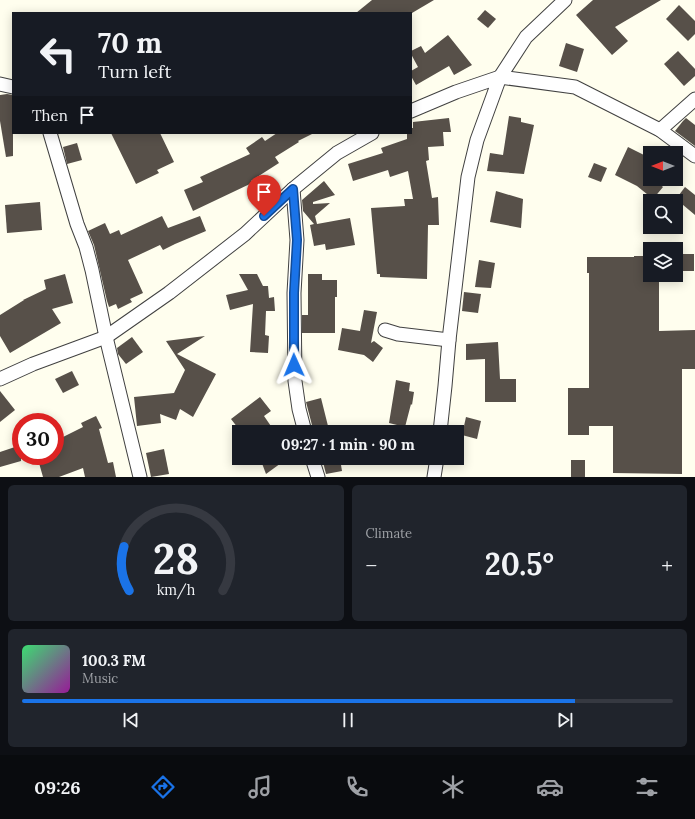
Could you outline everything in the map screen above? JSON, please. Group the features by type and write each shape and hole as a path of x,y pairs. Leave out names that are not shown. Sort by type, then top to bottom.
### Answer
{"street":[{"path":"441,425 468,177 477,140 500,77 526,37 565,0"},
{"path":"412,111 456,92 500,77 575,88 660,130 695,156"},
{"path":"0,84 12,87"},
{"path":"660,130 695,99"},
{"path":"50,134 77,224 86,247 140,477"},
{"path":"0,379 33,364 106,337 169,293 245,234 293,189 337,153 370,134"},
{"path":"293,189 297,240 294,293 295,381 303,425"},
{"path":"385,330 449,340"},
{"path":"314,465 318,477"},
{"path":"434,477 436,465"}],"building":[{"path":"372,0 434,0 412,13 357,12"},
{"path":"593,0 661,0 615,27 628,41 612,55 576,15"},
{"path":"679,5 695,21 695,34 688,41 666,19"},
{"path":"485,10 496,19 488,28 477,19"},
{"path":"448,35 472,65 454,75 449,66 416,85 412,78 412,70 418,67 412,56 412,50 421,46 425,53"},
{"path":"566,43 584,49 577,72 559,66"},
{"path":"678,51 695,69 695,76 684,86 664,64"},
{"path":"0,95 12,95 13,156 6,157 0,121"},
{"path":"509,116 521,118 521,122 534,125 524,174 487,171 490,153 503,155"},
{"path":"449,118 451,132 443,132 444,146 428,147 429,160 426,161 432,198 438,197 439,225 428,225 427,279 380,277 380,274 377,274 371,208 405,206 404,199 413,199 408,171 390,177 388,170 353,181 348,164 383,153 381,148 407,139 407,134 412,134 413,122"},
{"path":"686,118 695,125 695,146 675,131"},
{"path":"111,134 160,134 174,162 157,170 159,173 136,184"},
{"path":"276,134 312,134 298,141 299,142 275,157 279,163 251,181 252,183 193,211 184,190 203,182 200,177 250,154 246,148 262,137 265,141"},
{"path":"77,143 82,160 67,164 63,147"},
{"path":"628,147 643,154 643,186 663,187 657,194 647,194 637,186 615,175"},
{"path":"594,163 607,168 601,182 588,177"},
{"path":"324,181 335,195 313,202 313,204 330,203 315,216 317,224 350,218 355,245 326,250 325,244 314,246 310,225 314,224 303,211 302,200"},
{"path":"685,187 695,195 695,215 683,205 683,194 680,194"},
{"path":"496,191 523,199 521,228 490,222"},
{"path":"40,202 42,230 7,233 5,205"},
{"path":"162,216 168,228 200,216 206,231 163,250 160,245 128,260 143,293 130,299 132,302 118,309 116,304 109,307 94,245 88,231 105,223 110,234 119,230 121,235"},
{"path":"683,254 694,254 694,271 683,271"},
{"path":"643,256 643,282 659,282 659,331 695,330 695,369 682,369 682,474 613,473 613,426 589,426 589,435 568,435 568,388 589,388 589,273 587,273 587,257"},
{"path":"479,260 495,263 491,288 475,287"},
{"path":"65,274 73,303 52,309 61,323 10,353 0,336 0,315 23,300 46,289 44,280"},
{"path":"239,274 257,274 263,286 268,286 269,298 274,297 275,311 266,311 265,335 269,336 268,353 250,352 253,304 230,310 226,295 248,290"},
{"path":"308,274 322,274 322,280 337,280 337,297 335,297 335,333 302,333 302,315 308,315"},
{"path":"464,292 481,294 478,313 462,311"},
{"path":"364,310 377,312 371,343 374,341 383,348 373,362 364,355 338,350 342,328 360,331"},
{"path":"205,336 177,354 216,374 193,417 180,409 176,420 160,414 161,423 137,426 134,397 174,393 185,370 166,341"},
{"path":"132,337 143,352 126,364 118,354 117,348"},
{"path":"498,342 500,379 516,379 516,402 485,402 485,359 466,360 466,344"},
{"path":"72,371 79,385 63,393 55,379"},
{"path":"396,380 410,383 409,391 414,392 412,405 411,404 406,425 389,423"},
{"path":"0,391 15,410 0,422"},
{"path":"260,397 271,411 264,416 270,425 236,425 231,419"},
{"path":"321,398 328,425 312,425 306,402"},
{"path":"96,416 102,428 99,429 108,463 113,462 116,477 85,477 83,468 59,477 43,477 40,465 64,465 64,436 83,427 81,423"},
{"path":"466,417 481,421 477,439 464,436"},
{"path":"12,448 12,464 0,467 0,452"},
{"path":"164,449 169,474 151,477 146,453"},
{"path":"571,460 585,460 585,477 571,477"},
{"path":"263,465 278,465 266,474"},
{"path":"324,465 341,465 342,471 326,474"}],"route":[{"path":"264,216 293,189 297,240 294,293 294,365"}]}
